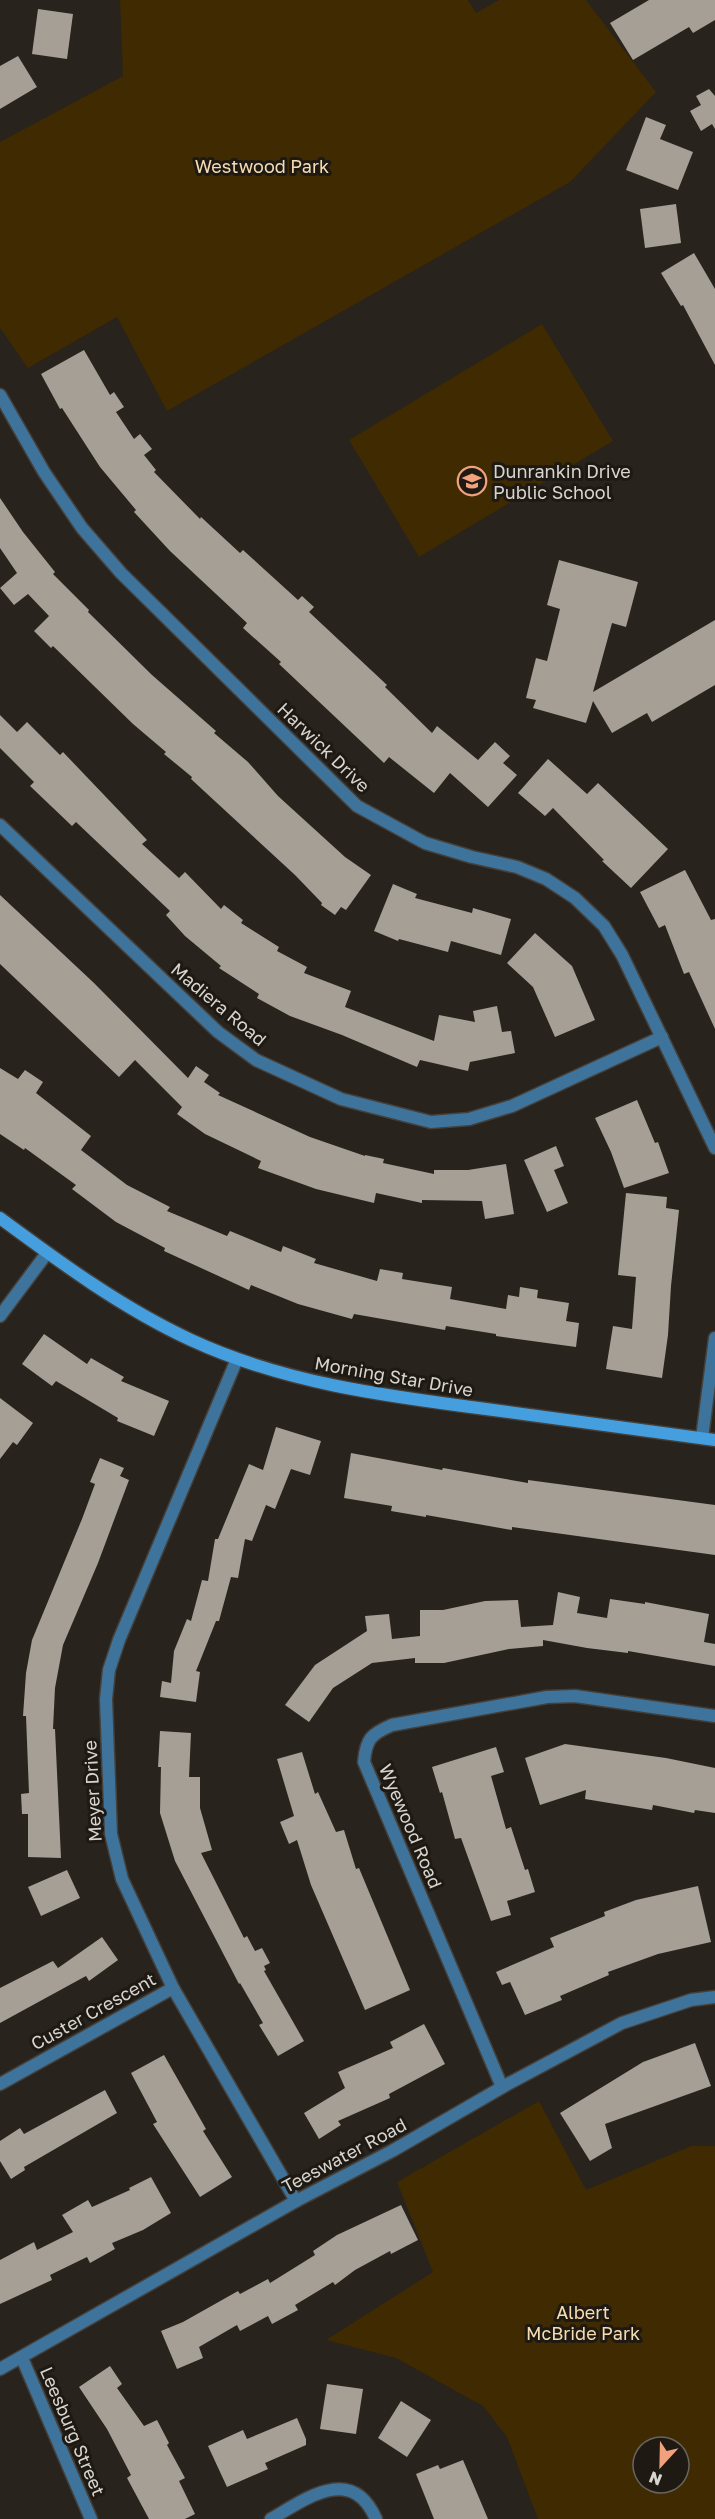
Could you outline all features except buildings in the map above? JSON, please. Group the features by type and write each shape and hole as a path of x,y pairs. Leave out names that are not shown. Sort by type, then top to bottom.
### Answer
{"street":[{"name":"Harwick Drive","path":"0,394 44,472 82,528 122,573 357,806 425,843 517,867 546,879 575,898 604,926 622,955 715,1148"},
{"name":"Madiera Road","path":"0,825 218,1032 256,1060 341,1099 431,1122 469,1119 512,1106 662,1037"},
{"name":"Morning Star Drive","path":"0,1218 47,1253 136,1310 190,1340 237,1359 319,1383 378,1395 709,1439"},
{"path":"0,1316 47,1253"},
{"path":"709,1439 715,1338"},
{"name":"Meyer Drive","path":"237,1359 119,1640 109,1670 106,1699 111,1834 122,1880 172,1988 296,2201"},
{"name":"Wyewood Road","path":"502,2087 364,1762 366,1744 377,1731 392,1725 546,1697 574,1696 715,1716"},
{"name":"Custer Crescent","path":"0,2084 172,1988"},
{"name":"Teeswater Road","path":"0,2369 296,2201 392,2151 502,2087 622,2023 691,2000 715,1997"},
{"name":"Leesburg Street","path":"22,2358 91,2519"},
{"path":"271,2519 318,2492 339,2489 353,2491 369,2504 376,2519"}],"green space":[{"name":"Westwood Park","path":"120,0 468,0 476,13 499,0 586,0 656,92 570,182 167,411 117,317 28,368 0,328 0,142 123,76"},
{"path":"542,324 613,441 419,557 349,440"},
{"name":"Albert McBride Park","path":"539,2101 586,2190 691,2146 715,2146 715,2519 538,2519 507,2437 483,2406 396,2358 326,2340 433,2272 397,2182"}],"place":[{"name":"Dunrankin Drive Public School","path":"472,481"}]}
